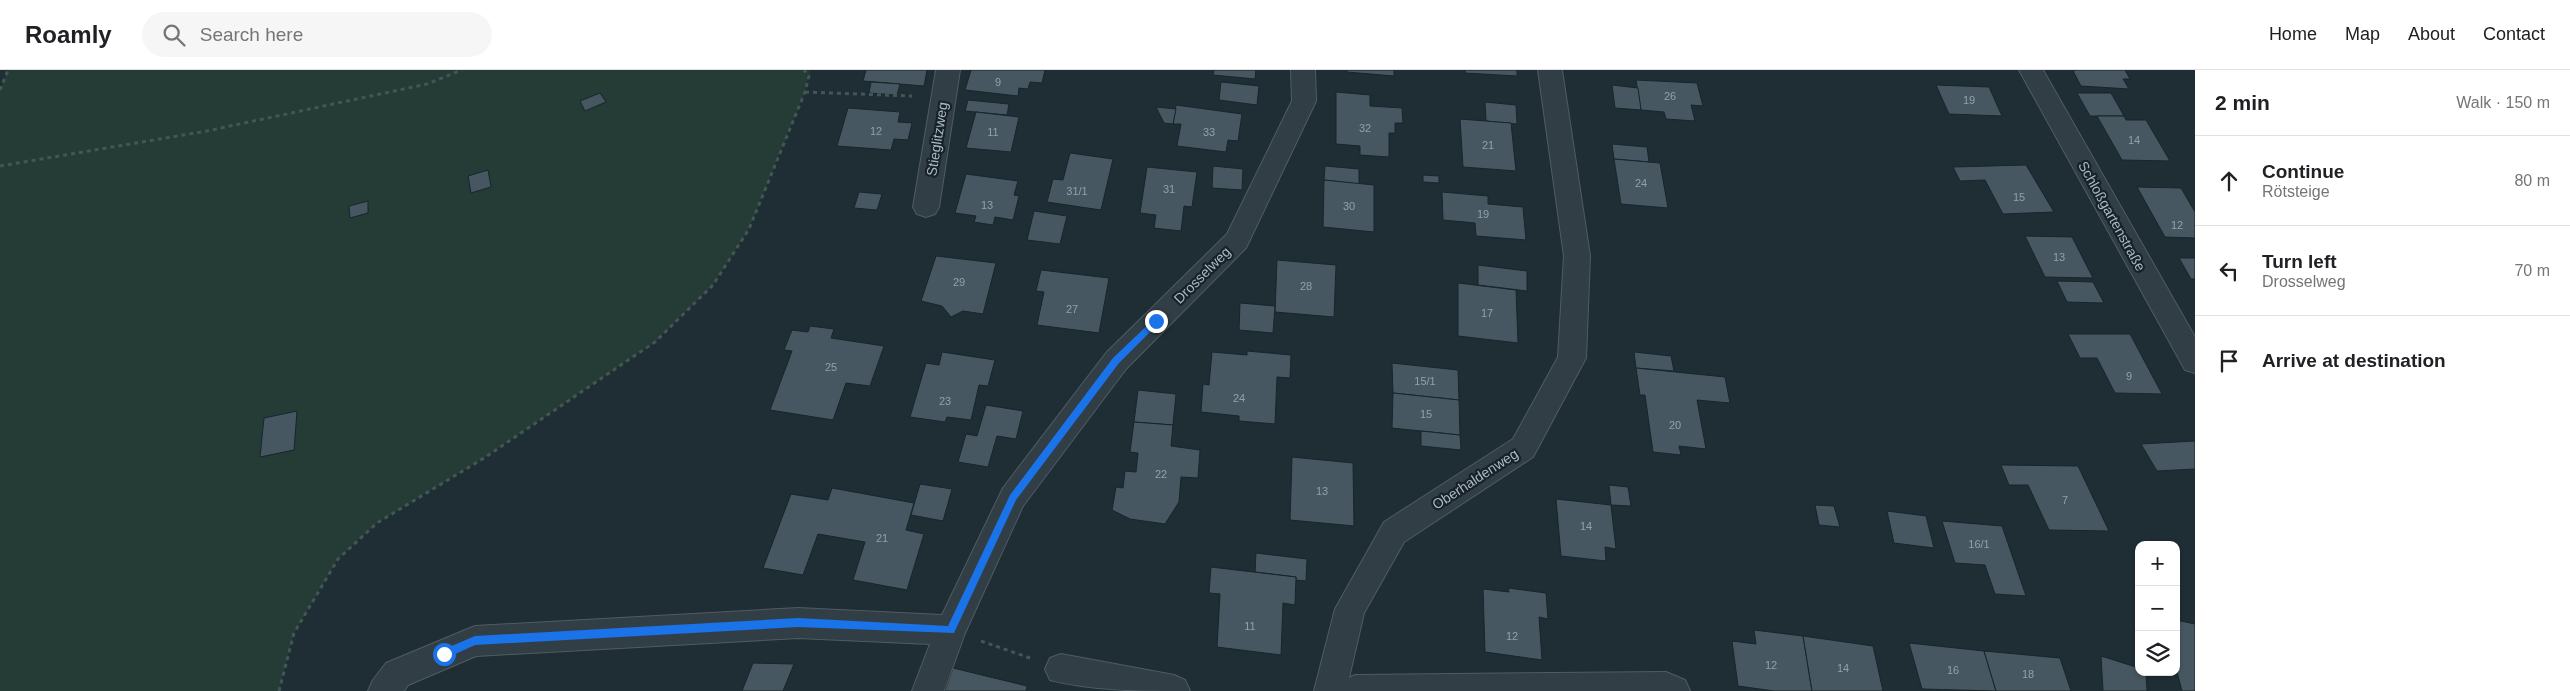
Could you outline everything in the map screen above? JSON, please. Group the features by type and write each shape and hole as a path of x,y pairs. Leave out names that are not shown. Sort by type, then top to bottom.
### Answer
{"street":[{"name":"Stieglitzweg","path":"926,207 948,70"},
{"name":"Drosselweg","path":"928,691 951,630 1013,497 1116,361 1237,241 1304,101 1303,70"},
{"name":"Oberhaldenweg","path":"1330,691 1350,609 1394,532 1523,448 1572,358 1578,256 1550,70"},
{"name":"Schloßgartenstraße","path":"2031,70 2195,362"},
{"path":"384,691 397,674 475,641 798,623 951,630"},
{"path":"1061,669 1174,691"},
{"path":"1355,691 1666,688 1674,691"}],"path":[{"path":"0,90 8,70"},
{"path":"0,166 207,131 427,84 462,70"},
{"path":"804,70 809,76"},
{"path":"279,691 294,633 338,559 377,523 484,458 655,342 713,285 749,229 805,92 810,70"},
{"path":"805,92 943,98"},
{"path":"951,630 1061,669"}],"green space":[{"path":"8,70 810,70 805,92 749,229 713,285 655,342 484,458 377,523 338,559 294,633 279,691 0,691 0,90"}],"building":[{"path":"866,70 927,70 924,86 863,81"},
{"path":"971,70 1045,70 1042,83 1030,82 1028,89 1019,88 1018,96 965,90"},
{"path":"1214,70 1256,70 1255,79 1213,75"},
{"path":"1347,70 1394,70 1394,76 1347,72"},
{"path":"1465,70 1517,70 1517,76 1465,73"},
{"path":"2125,70 2130,79 2123,79 2129,89 2081,86 2073,71"},
{"path":"1636,80 1697,83 1703,106 1691,105 1695,121 1666,119 1664,112 1641,110"},
{"path":"871,82 900,84 897,95 869,93"},
{"path":"1221,82 1259,86 1257,105 1219,100"},
{"path":"1612,85 1638,88 1641,110 1615,108"},
{"path":"1936,85 1989,87 2002,116 1949,114"},
{"path":"1336,92 1370,95 1370,106 1402,108 1403,123 1395,123 1395,133 1389,133 1389,157 1360,155 1360,146 1336,144"},
{"path":"600,93 606,102 585,111 580,101"},
{"path":"2077,93 2111,93 2124,116 2090,116"},
{"path":"968,100 1009,104 1007,115 965,111"},
{"path":"1485,102 1516,105 1517,124 1486,121"},
{"path":"1176,105 1242,114 1238,141 1228,140 1226,152 1177,146 1181,124 1173,124"},
{"path":"1156,107 1176,109 1173,124 1164,123"},
{"path":"848,108 900,112 898,122 912,123 908,140 894,139 891,150 837,146"},
{"path":"976,112 1019,117 1011,152 966,148"},
{"path":"2097,116 2124,116 2126,120 2146,120 2170,161 2122,160"},
{"path":"1460,119 1511,123 1516,171 1463,167"},
{"path":"1612,144 1647,147 1649,162 1614,159"},
{"path":"1070,153 1113,159 1101,210 1047,202 1053,179 1063,180"},
{"path":"1614,159 1660,163 1668,208 1621,204"},
{"path":"2026,165 2054,212 2003,214 1985,180 1960,181 1953,167"},
{"path":"1213,166 1243,169 1242,190 1212,188"},
{"path":"1325,166 1359,169 1359,184 1324,180"},
{"path":"1147,167 1197,172 1192,207 1184,206 1181,231 1154,228 1156,215 1140,213"},
{"path":"488,170 491,187 471,193 468,176"},
{"path":"966,174 1018,181 1014,195 1019,196 1013,220 995,217 993,225 974,222 976,216 955,213"},
{"path":"1423,175 1439,176 1439,183 1423,182"},
{"path":"1324,180 1374,185 1374,232 1323,227"},
{"path":"2137,187 2181,188 2195,212 2195,238 2165,237"},
{"path":"859,192 882,194 877,210 854,208"},
{"path":"1442,192 1488,196 1488,204 1523,207 1526,240 1476,236 1475,223 1443,220"},
{"path":"368,201 368,213 350,218 349,206"},
{"path":"1034,211 1067,216 1060,244 1027,240"},
{"path":"2025,236 2072,237 2093,278 2045,277"},
{"path":"936,256 996,263 983,314 963,311 951,317 942,306 921,301"},
{"path":"2179,258 2195,258 2195,279 2191,279"},
{"path":"1277,260 1336,265 1334,317 1275,312"},
{"path":"1478,265 1527,271 1527,291 1478,285"},
{"path":"1041,270 1109,278 1099,333 1037,325 1044,292 1036,291"},
{"path":"2057,281 2093,282 2104,303 2067,302"},
{"path":"1458,283 1516,290 1518,343 1458,336"},
{"path":"1240,303 1275,306 1273,333 1239,330"},
{"path":"810,326 834,329 831,338 884,346 870,386 846,383 833,420 770,410 792,351 784,350 792,330 808,332"},
{"path":"2068,334 2130,334 2162,394 2115,393 2097,358 2080,358"},
{"path":"1247,351 1291,355 1290,378 1277,377 1275,424 1239,421 1239,416 1201,412 1203,384 1209,385 1212,352 1247,355"},
{"path":"942,352 995,360 988,386 979,385 971,420 947,417 945,422 910,417 926,363 939,365"},
{"path":"1634,352 1671,356 1674,371 1636,368"},
{"path":"1392,363 1458,370 1459,400 1393,393"},
{"path":"1636,368 1725,377 1730,403 1697,400 1706,449 1679,446 1681,455 1653,452 1645,395 1640,395"},
{"path":"1138,390 1176,394 1173,425 1134,422"},
{"path":"1393,393 1459,400 1460,435 1392,428"},
{"path":"986,405 1023,411 1016,439 997,436 988,467 958,462 966,434 977,436"},
{"path":"297,411 294,450 260,457 264,418"},
{"path":"1134,422 1173,425 1171,446 1200,450 1198,478 1181,477 1179,502 1165,524 1130,519 1112,510 1116,487 1123,488 1125,471 1136,472 1138,453 1130,452"},
{"path":"1421,431 1460,435 1461,450 1421,446"},
{"path":"2195,441 2195,469 2157,471 2141,444"},
{"path":"1292,457 1353,463 1354,526 1290,520"},
{"path":"2001,465 2078,466 2109,531 2049,530 2028,485 2009,485"},
{"path":"920,484 952,489 943,521 911,515"},
{"path":"1609,485 1628,487 1631,506 1611,505"},
{"path":"832,488 914,503 906,530 924,534 907,590 853,580 865,542 818,534 803,575 763,568 791,494 828,500"},
{"path":"1556,499 1611,505 1616,549 1605,547 1606,561 1561,556"},
{"path":"1815,505 1834,506 1840,527 1819,525"},
{"path":"1887,511 1926,516 1934,548 1894,543"},
{"path":"1942,521 2002,526 2026,596 1995,594 1985,565 1955,563"},
{"path":"1256,553 1307,559 1306,581 1296,580 1296,577 1255,572"},
{"path":"1211,567 1296,577 1295,605 1283,603 1281,655 1217,647 1220,594 1209,593"},
{"path":"1508,588 1546,593 1548,619 1539,617 1542,660 1485,652 1483,589 1509,592"},
{"path":"2180,621 2195,624 2195,691 2182,691 2178,676 2180,676"},
{"path":"1754,630 1803,636 1812,691 1774,691 1738,686 1732,641 1756,644"},
{"path":"1803,636 1873,646 1883,691 1812,691"},
{"path":"1909,643 1984,651 1996,691 1922,689"},
{"path":"1984,651 2060,658 2071,691 1996,691"},
{"path":"2101,656 2135,667 2135,676 2146,676 2147,691 2103,691"},
{"path":"753,663 794,664 783,691 742,691"},
{"path":"953,668 1027,686 1026,691 945,691"}],"route":[{"path":"444,654 475,641 798,623 951,630 1013,497 1116,361 1156,321"}]}
